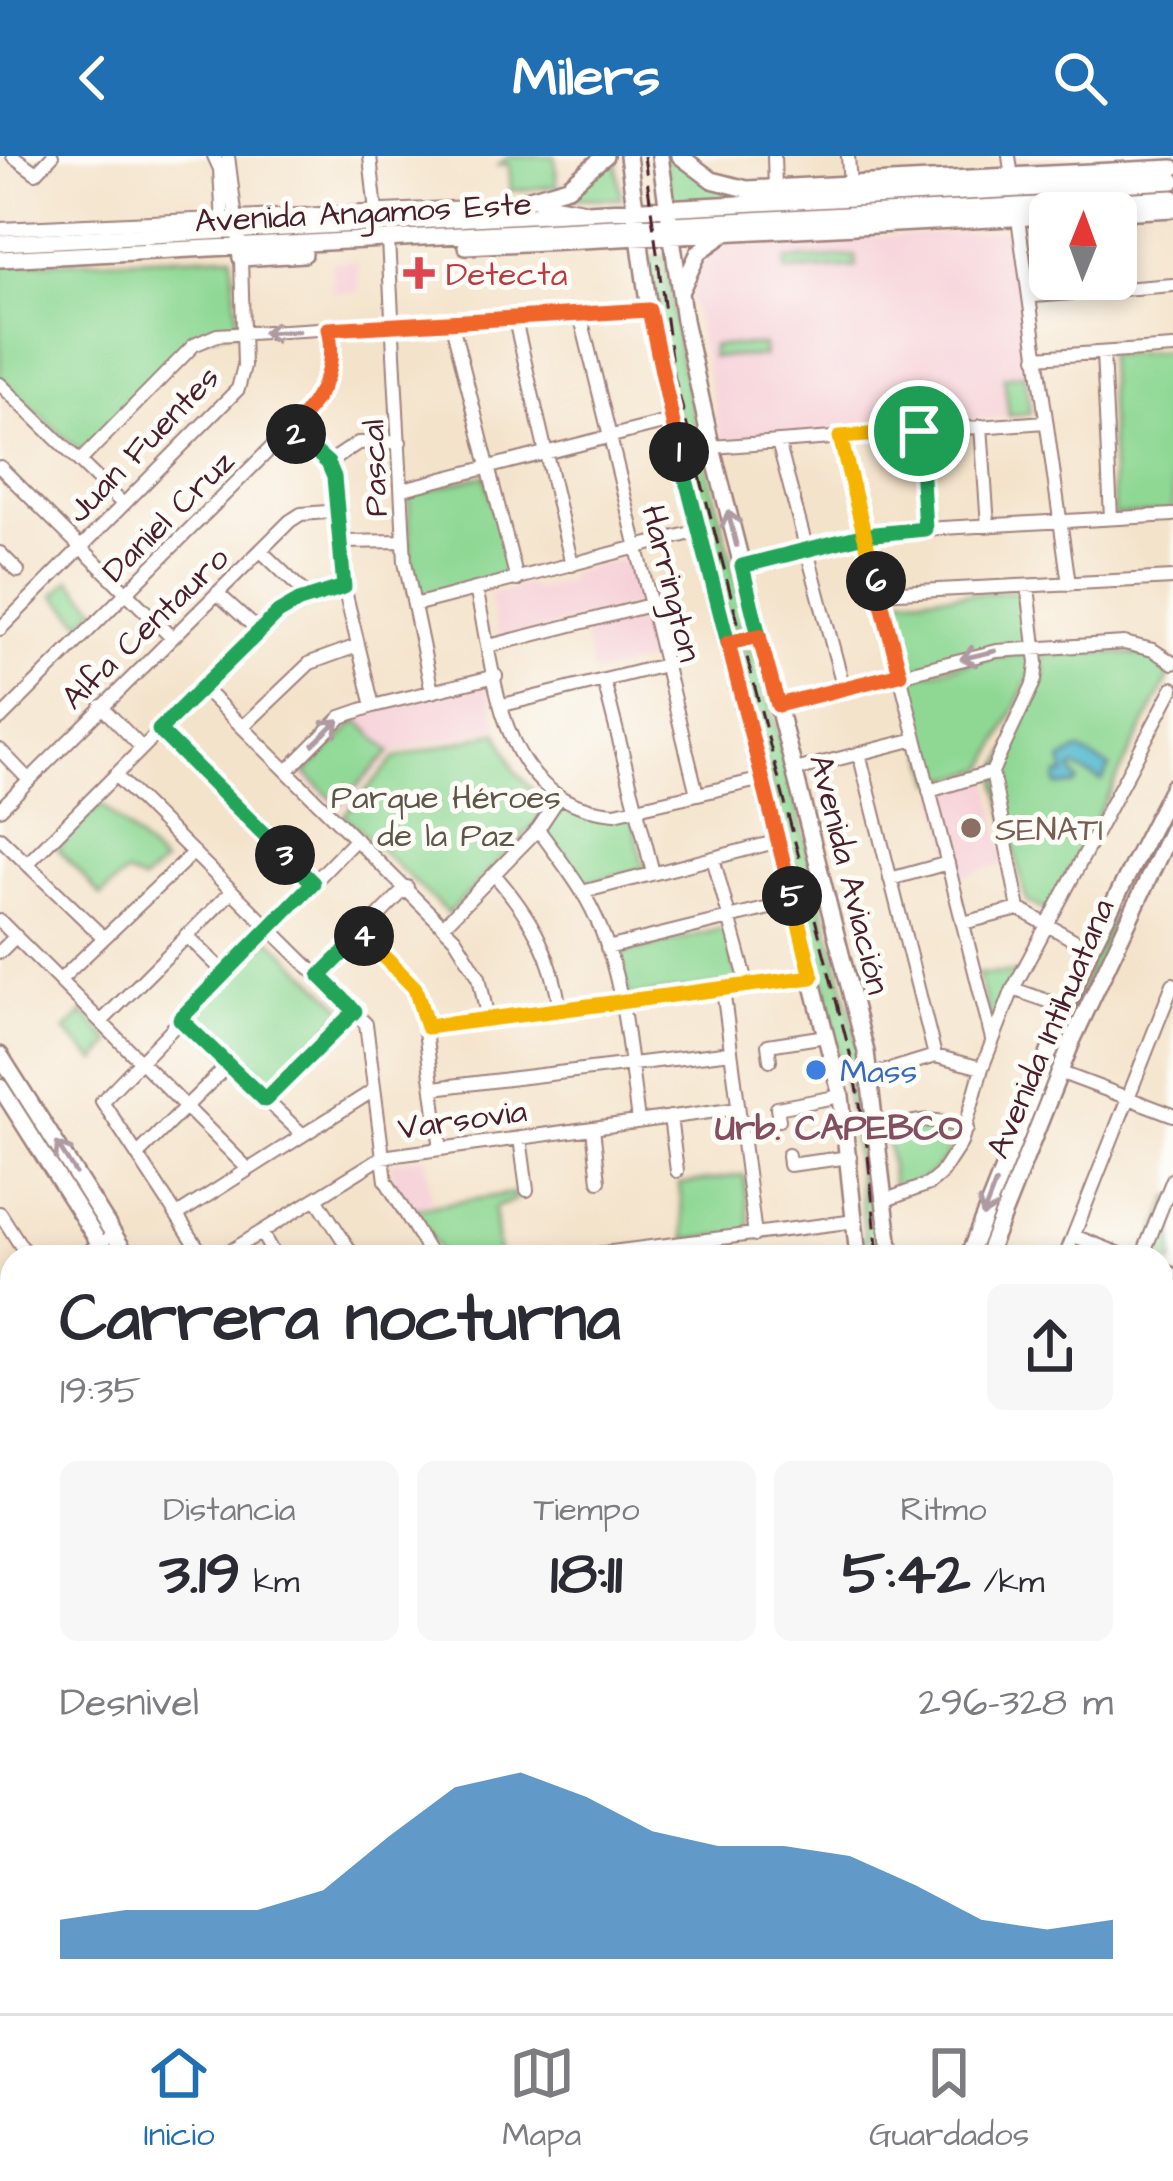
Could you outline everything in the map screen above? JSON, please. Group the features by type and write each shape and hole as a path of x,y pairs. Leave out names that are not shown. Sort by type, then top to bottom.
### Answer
{"main road":[{"path":"526,199 568,188 605,156"},
{"name":"Avenida Aviación","path":"628,156 649,310 671,421 841,1096 857,1245"},
{"name":"Avenida Aviación","path":"660,156 676,232 680,292 712,447 870,1076 890,1245"},
{"name":"Avenida Angamos Este","path":"680,156 712,181 738,188 846,196 1015,198"},
{"path":"1015,198 1128,163 1173,168"},
{"path":"1015,198 1173,181"},
{"path":"777,189 793,202"},
{"name":"Avenida Angamos Este","path":"0,243 668,207 761,218 846,196"},
{"name":"Avenida Angamos Este","path":"0,259 233,234 388,244 726,232 793,202 846,196 1015,198"},
{"path":"1015,198 1173,198"},
{"path":"1015,198 1029,205"},
{"name":"Avenida Angamos Este","path":"676,232 761,218 1015,198"},
{"path":"451,221 466,208"},
{"path":"1137,211 1173,209"},
{"path":"0,231 21,242"},
{"path":"680,292 699,252 726,232"},
{"path":"728,643 759,636"},
{"name":"Avenida Intihuatana","path":"973,1245 1090,949 1173,786"},
{"name":"Avenida Intihuatana","path":"991,1245 1073,1039 1173,826"},
{"path":"1129,870 1146,879"},
{"path":"1054,1032 1073,1039"},
{"path":"0,1054 107,1245"},
{"path":"0,1087 107,1245"}],"street":[{"path":"13,156 36,173 52,156"},
{"path":"370,156 376,212"},
{"path":"774,156 777,189"},
{"path":"846,196 848,156"},
{"path":"1010,156 1069,584"},
{"name":"Juan Fuentes","path":"0,628 238,388 244,334 225,160"},
{"path":"0,231 233,234 376,212 466,208 526,199 590,210"},
{"name":"Pascal","path":"388,244 403,541 432,692"},
{"path":"1137,288 1173,285"},
{"path":"80,461 194,345 217,335 649,310"},
{"name":"Harrington","path":"580,314 697,794"},
{"path":"514,320 572,565"},
{"path":"452,324 517,580"},
{"name":"Daniel Cruz","path":"0,719 316,402 332,356 328,329"},
{"path":"1036,358 1173,348"},
{"path":"1103,353 1111,518"},
{"path":"0,384 123,504"},
{"path":"403,490 671,421"},
{"path":"712,447 1045,422"},
{"path":"982,426 988,526"},
{"path":"292,429 328,463 340,512 344,587 373,706"},
{"path":"919,431 925,529"},
{"path":"840,437 992,1040"},
{"path":"328,463 358,443 400,442"},
{"path":"778,442 844,688"},
{"path":"0,467 171,637"},
{"name":"Alfa Centauro","path":"0,808 298,515 340,512"},
{"path":"742,566 865,535 1173,515"},
{"path":"414,605 699,531"},
{"path":"341,542 403,541"},
{"path":"261,550 309,597"},
{"path":"0,553 18,572"},
{"path":"879,593 1173,578"},
{"path":"1019,909 992,772 1035,680 1028,586"},
{"path":"27,864 258,630 285,608 344,587"},
{"path":"476,589 520,758 533,778 558,799 597,811 638,810 763,779"},
{"path":"217,593 258,630"},
{"path":"489,646 650,604"},
{"path":"778,705 997,651 1134,644 1173,663"},
{"path":"244,726 310,664 357,646"},
{"path":"503,705 665,665"},
{"path":"287,771 334,722 373,706 496,676"},
{"path":"604,681 652,873"},
{"path":"202,686 444,925 472,963 484,992 488,1020"},
{"path":"886,1199 916,1190 940,1175 967,1129 982,1068 1013,989 1173,688"},
{"path":"101,706 141,747"},
{"path":"159,730 313,883"},
{"path":"795,770 916,739"},
{"path":"0,750 28,779"},
{"path":"860,753 935,1055"},
{"path":"929,791 992,772"},
{"path":"115,775 355,1011 369,1036 386,1181 426,1245"},
{"path":"444,925 538,830 558,799"},
{"path":"538,830 582,892 607,948 622,1003 638,1121"},
{"path":"0,838 103,935"},
{"path":"197,1245 102,1101 356,839"},
{"path":"582,892 779,841"},
{"path":"60,980 194,852"},
{"path":"713,858 748,986"},
{"path":"890,879 948,863"},
{"path":"494,874 537,931 551,962 560,1012"},
{"path":"320,976 407,887"},
{"path":"101,1022 232,891"},
{"path":"607,948 794,902"},
{"path":"963,923 1019,909 1090,949"},
{"path":"0,920 248,1169"},
{"path":"362,934 415,988 427,1027 441,1149"},
{"path":"186,935 225,973"},
{"path":"0,952 16,936"},
{"path":"427,1027 812,977"},
{"path":"1070,1245 1173,984"},
{"path":"723,989 755,1235"},
{"path":"1013,989 1065,1007"},
{"path":"265,1100 355,1011"},
{"path":"180,1019 302,1134"},
{"path":"770,1060 768,1045 826,1036"},
{"path":"434,1088 731,1052"},
{"path":"870,1076 935,1055 982,1068"},
{"path":"136,1155 229,1066"},
{"path":"1059,1072 1173,1114"},
{"path":"178,1215 374,1090"},
{"path":"779,1120 777,1108 841,1096"},
{"name":"Varsovia","path":"239,1245 382,1157 738,1108"},
{"path":"670,1117 677,1171"},
{"path":"877,1132 940,1118 967,1129"},
{"path":"593,1128 599,1180"},
{"path":"520,1138 527,1190"},
{"path":"788,1155 789,1165 850,1157"},
{"path":"1147,1245 1172,1187"},
{"path":"316,1198 346,1245"},
{"path":"0,1213 20,1245"},
{"path":"687,1245 856,1222"},
{"path":"260,1232 268,1245"},
{"path":"1074,1236 1097,1245"}],"shaded area":[{"path":"1011,230 1035,410 1030,415 722,440 691,297 698,267 717,248 730,243"},
{"path":"357,261 359,292 333,293 331,262"},
{"path":"630,557 641,603 500,640 489,595 529,584 535,590 568,582 571,573"},
{"path":"643,619 653,660 593,674 583,633"},
{"path":"487,686 498,726 393,753 340,811 297,772 347,720 376,709"},
{"name":"SENATI","path":"989,779 1005,863 958,877 936,794"},
{"path":"426,1156 432,1202 411,1209 396,1187 390,1163"}],"green space":[{"path":"508,156 555,156 557,186 511,191 509,164 498,165"},
{"path":"607,156 616,156 621,199 550,198"},
{"path":"664,156 673,156 735,198 671,201"},
{"path":"1173,185 1173,191 1137,193 1047,192"},
{"path":"1029,193 1029,199 868,208 867,202"},
{"path":"232,255 238,329 197,337 179,351 82,453 0,379 0,264"},
{"path":"855,256 856,267 786,271 786,260"},
{"path":"665,257 682,370 748,624 730,628 664,361 647,258"},
{"path":"763,345 764,356 712,357 712,346"},
{"path":"1173,351 1173,512 1114,515 1107,355"},
{"path":"1025,374 1030,413 1009,416 1004,377"},
{"path":"485,475 510,574 418,598 410,559 409,495"},
{"path":"70,580 97,608 82,622 55,595"},
{"path":"1023,591 1032,646 906,671 887,598"},
{"path":"745,649 755,652 854,1026 883,1245 865,1245 848,1104 833,1028 736,654"},
{"path":"1108,652 1150,656 1173,669 1048,912 1027,902 998,771 1044,674 1042,656"},
{"path":"1033,653 1034,668 986,769 934,783 907,678 997,656"},
{"path":"358,720 390,752 338,805 305,773"},
{"name":"Parque Héroes de la Paz","path":"498,732 515,771 546,804 534,825 448,914 344,815 395,758"},
{"path":"101,804 163,864 142,882 126,874 101,896 57,848"},
{"path":"559,806 596,815 632,814 644,869 584,884 563,852 541,832"},
{"path":"1129,879 1138,882 1070,1029 1064,1031 1062,1029"},
{"path":"725,928 739,982 629,997 620,954"},
{"path":"269,938 345,1009 267,1092 190,1020"},
{"path":"1019,973 993,1029 978,974"},
{"path":"83,1013 112,1043 96,1061 65,1031"},
{"path":"934,1124 956,1134 947,1156 925,1178 894,1193 887,1136"},
{"path":"744,1175 751,1232 686,1240 679,1184"},
{"path":"514,1193 515,1200 494,1208 498,1245 436,1245 414,1209"},
{"path":"1170,1197 1173,1198 1173,1245 1151,1245"}],"water":[{"path":"1078,750 1110,767 1102,781 1074,767 1071,770 1078,781 1058,786 1058,774 1065,774 1061,761"}],"railway":[{"path":"644,156 673,372 854,1069 877,1245"}],"place":[{"name":"Detecta","path":"419,273"},
{"name":"SENATI","path":"971,828"},
{"name":"Mass","path":"816,1070"}],"district":[{"name":"Urb. CAPEBCO","path":"839,1126"}],"route":[{"path":"919,431 840,437 865,535 900,674 778,705 759,636 728,643 812,977 427,1027 415,988 362,934 320,976 355,1011 265,1100 180,1019 313,883 159,730 278,613 344,587 334,477 328,463 292,429 323,388 332,356 328,329 649,310 671,421 728,643 759,636 742,566 865,535 925,529 919,431"}]}
